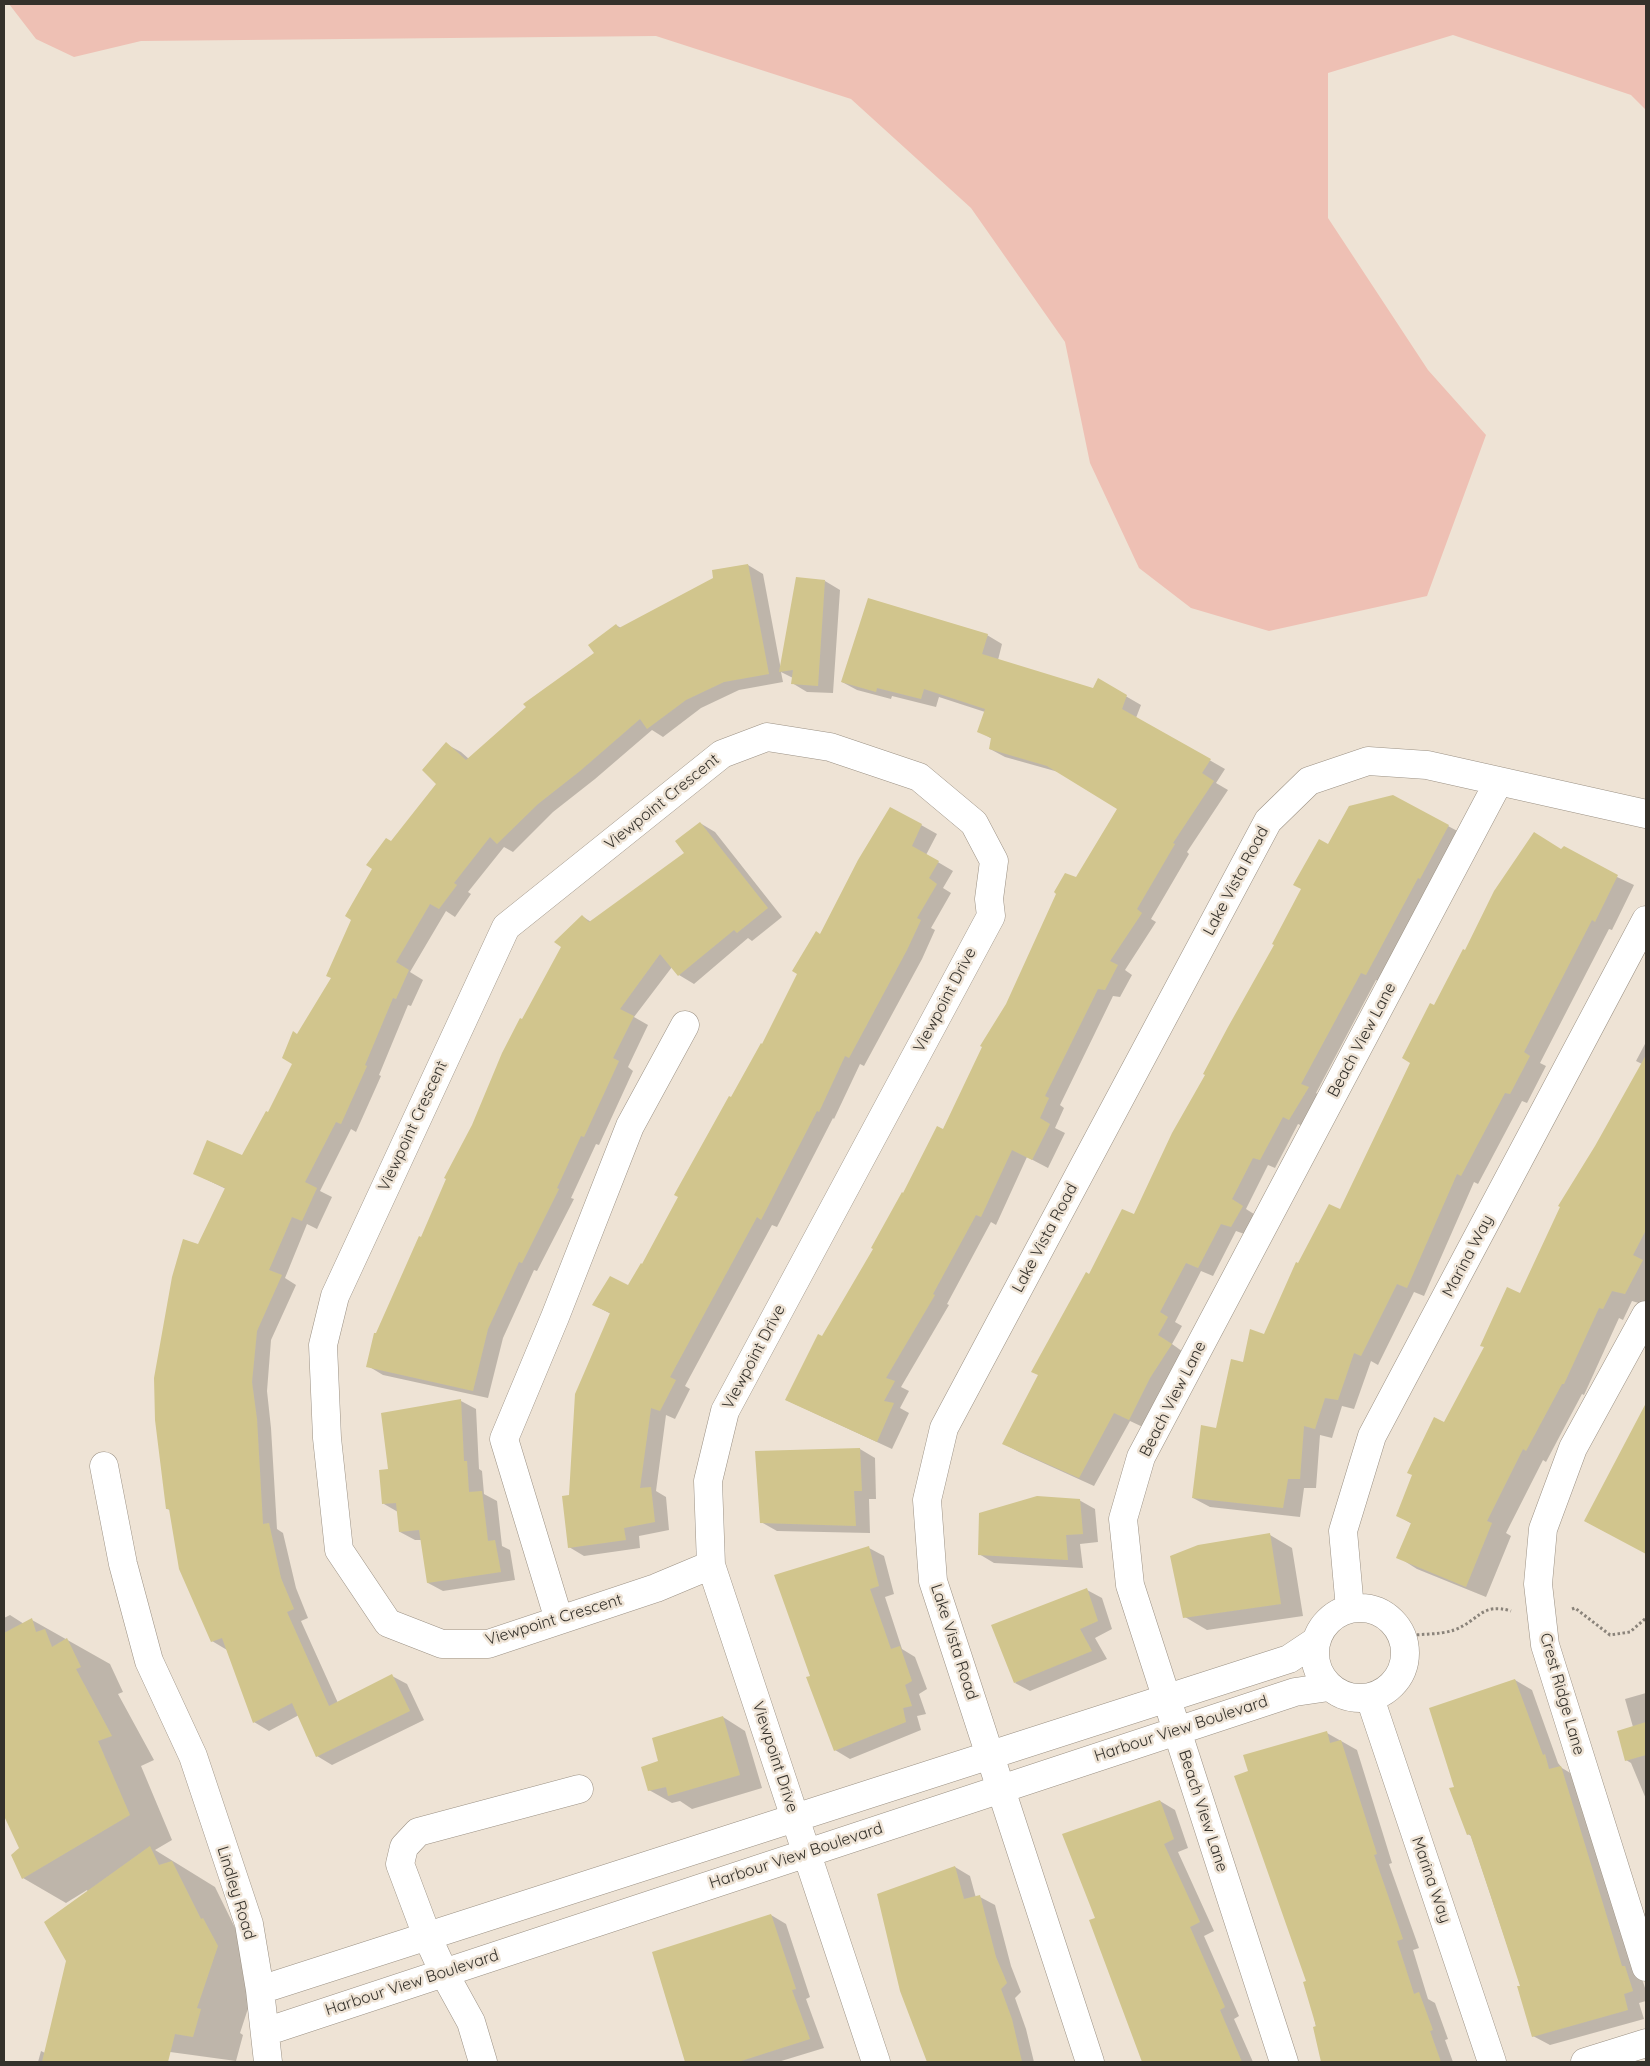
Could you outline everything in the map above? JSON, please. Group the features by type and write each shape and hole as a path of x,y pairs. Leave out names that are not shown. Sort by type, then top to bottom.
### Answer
{"street":[{"name":"Viewpoint Crescent","path":"712,1565 656,1588 488,1644 442,1644 388,1623 340,1550 327,1438 323,1346 335,1296 506,928 722,754 767,737 830,747 919,776 974,823 994,861 989,899 991,916"},
{"name":"Lake Vista Road","path":"1090,2062 933,1581 927,1500 944,1428 1268,821 1309,781 1368,761 1427,765 1646,814"},
{"name":"Beach View Lane","path":"1284,2062 1130,1585 1123,1519 1141,1457 1499,781"},
{"name":"Viewpoint Drive","path":"876,2062 712,1565 708,1481 725,1411 991,916"},
{"name":"Marina Way","path":"1350,1609 1343,1531 1372,1436 1646,920"},
{"path":"559,1620 504,1439 555,1317 630,1126 685,1025"},
{"name":"Crest Ridge Lane","path":"1646,1315 1573,1448 1543,1529 1538,1584 1545,1645 1646,1967"},
{"name":"Lindley Road","path":"104,1466 122,1564 149,1661 193,1756 249,1924 260,1990 268,2062"},
{"path":"1361,1608 1376,1611 1394,1623 1402,1636 1404,1644 1404,1666 1396,1681 1384,1692 1370,1698 1358,1699 1342,1696 1329,1687 1318,1672 1314,1656 1316,1641 1324,1626 1335,1615 1350,1609 1361,1608"},
{"name":"Harbour View Boulevard","path":"260,1990 1289,1660 1316,1641"},
{"name":"Harbour View Boulevard","path":"265,2032 1295,1692 1329,1687"},
{"name":"Marina Way","path":"1370,1698 1492,2062"},
{"path":"483,2062 471,2022 444,1973 427,1936 400,1864 404,1847 418,1832 579,1789"},
{"path":"1585,2062 1646,2043"}],"shaded area":[{"path":"9,4 1646,4 1646,110 1631,95 1453,35 1328,73 1328,218 1428,370 1486,435 1427,596 1269,631 1191,608 1139,568 1090,463 1065,342 971,208 851,99 656,36 141,41 74,57 36,39"}],"building":[{"path":"748,564 769,674 724,682 686,700 647,729 640,719 580,771 538,804 497,844 490,837 454,883 457,885 439,909 430,904 396,962 409,970 396,999 393,998 365,1065 367,1066 341,1124 336,1122 305,1182 317,1188 302,1221 292,1217 269,1270 282,1275 257,1331 252,1382 257,1419 263,1524 269,1523 281,1578 294,1609 287,1612 329,1706 392,1674 410,1711 316,1757 292,1703 253,1723 222,1638 211,1642 179,1569 169,1509 166,1509 155,1420 154,1378 172,1277 183,1239 198,1244 225,1188 193,1174 207,1140 242,1155 266,1111 268,1112 292,1064 282,1058 293,1031 297,1034 331,978 326,976 351,920 345,916 372,869 366,865 386,838 391,841 436,784 422,770 446,742 466,760 526,707 523,704 594,653 588,645 616,624 619,628 713,578 712,570"},
{"path":"796,577 825,580 818,686 791,684 793,670 779,672"},
{"path":"868,598 988,634 982,654 1093,688 1098,678 1127,695 1122,709 1211,759 1202,773 1214,781 1173,843 1175,844 1137,909 1142,913 1110,961 1118,965 1105,990 1098,989 1045,1096 1049,1098 1040,1118 1050,1124 1032,1160 1012,1150 981,1217 976,1215 933,1294 935,1295 886,1378 895,1381 884,1401 894,1403 877,1442 785,1400 818,1334 822,1336 873,1249 871,1248 903,1193 937,1126 943,1129 982,1047 980,1046 1006,1004 1056,894 1054,892 1065,873 1076,877 1117,809 1047,766 989,749 991,738 977,732 985,709 924,689 921,699 877,688 876,692 841,682"},
{"path":"1393,795 1449,825 1366,975 1361,973 1301,1084 1309,1087 1289,1120 1283,1117 1260,1160 1253,1158 1232,1199 1243,1206 1231,1227 1221,1224 1198,1268 1186,1263 1160,1312 1168,1317 1158,1335 1172,1344 1150,1378 1129,1420 1114,1413 1079,1478 1002,1444 1038,1375 1031,1372 1086,1272 1089,1274 1122,1209 1134,1214 1172,1133 1274,945 1272,944 1301,889 1293,885 1319,839 1328,844 1349,806"},
{"path":"890,807 922,824 912,846 939,861 929,878 937,884 917,918 921,920 907,950 849,1058 845,1056 819,1112 817,1111 761,1220 757,1217 670,1377 676,1380 660,1411 651,1408 640,1488 651,1487 655,1522 624,1528 626,1540 568,1548 562,1496 569,1495 575,1394 610,1313 592,1305 610,1276 628,1285 642,1264 678,1197 674,1195 729,1096 731,1097 762,1044 797,974 792,971 816,931 820,934 858,860"},
{"path":"700,822 768,908 737,933 734,930 678,976 660,954 620,1009 634,1016 613,1058 619,1061 584,1137 581,1136 557,1188 559,1189 522,1263 519,1262 488,1329 473,1391 366,1367 374,1333 376,1333 419,1236 421,1237 446,1179 444,1178 472,1125 502,1053 561,947 554,942 582,915 589,922 684,853 675,841"},
{"path":"1534,832 1561,849 1564,846 1618,875 1595,922 1592,920 1524,1052 1530,1056 1510,1094 1505,1093 1461,1176 1457,1174 1407,1288 1397,1284 1361,1356 1354,1353 1338,1400 1325,1398 1315,1429 1304,1426 1300,1479 1288,1479 1283,1508 1192,1498 1201,1425 1216,1428 1231,1359 1243,1362 1250,1329 1264,1334 1296,1262 1298,1263 1329,1204 1340,1209 1410,1063 1402,1058 1430,1003 1434,1005 1463,949 1465,950 1494,891"},
{"path":"1646,1055 1646,1230 1633,1255 1643,1260 1625,1294 1612,1291 1603,1309 1599,1308 1564,1384 1562,1384 1526,1451 1523,1449 1487,1521 1492,1523 1466,1587 1396,1558 1411,1523 1396,1516 1412,1475 1407,1473 1434,1417 1444,1422 1484,1347 1480,1346 1507,1287 1520,1293 1560,1207 1558,1206 1595,1146"},
{"path":"461,1399 464,1461 467,1461 469,1492 482,1491 488,1541 495,1540 501,1572 427,1583 419,1530 399,1532 396,1503 382,1504 379,1470 388,1469 381,1413"},
{"path":"1646,1403 1646,1554 1584,1521"},
{"path":"860,1448 862,1491 854,1491 856,1526 760,1523 755,1451"},
{"path":"1037,1496 1080,1499 1083,1534 1066,1535 1068,1560 978,1555 979,1513"},
{"path":"1270,1533 1281,1604 1183,1618 1170,1556 1198,1545"},
{"path":"869,1546 879,1586 870,1589 891,1649 900,1646 912,1681 905,1685 912,1706 903,1708 906,1722 834,1751 806,1677 810,1676 774,1575"},
{"path":"1087,1588 1098,1621 1080,1629 1092,1651 1014,1683 991,1625"},
{"path":"32,1618 36,1632 45,1629 52,1647 67,1638 81,1667 76,1669 112,1736 98,1741 130,1815 22,1879 11,1855 19,1848 4,1816 4,1633"},
{"path":"1515,1679 1543,1755 1545,1754 1549,1769 1561,1766 1622,1966 1625,1966 1633,1991 1624,1994 1628,2010 1532,2037 1517,1986 1520,1986 1470,1834 1467,1835 1449,1788 1454,1787 1429,1708"},
{"path":"723,1716 740,1775 668,1796 666,1787 648,1791 641,1767 658,1761 652,1738"},
{"path":"1646,1722 1646,1755 1625,1761 1617,1731"},
{"path":"1327,1731 1330,1743 1341,1740 1377,1854 1374,1855 1403,1939 1397,1941 1414,1994 1419,1992 1433,2030 1430,2031 1441,2062 1321,2062 1313,2027 1316,2026 1303,1982 1306,1981 1234,1776 1248,1771 1243,1755"},
{"path":"1160,1800 1174,1839 1164,1844 1200,1922 1190,1927 1225,2007 1220,2010 1242,2062 1142,2062 1089,1920 1095,1918 1062,1834"},
{"path":"150,1846 159,1865 172,1861 201,1919 203,1918 218,1946 197,2008 201,2009 193,2037 175,2034 168,2062 42,2062 66,1961 44,1922"},
{"path":"955,1866 964,1899 980,1895 996,1957 1007,1983 1001,1989 1012,2019 1022,2062 927,2062 900,1991 877,1894"},
{"path":"771,1914 796,1989 792,1990 810,2039 738,2062 685,2062 652,1952"}]}
